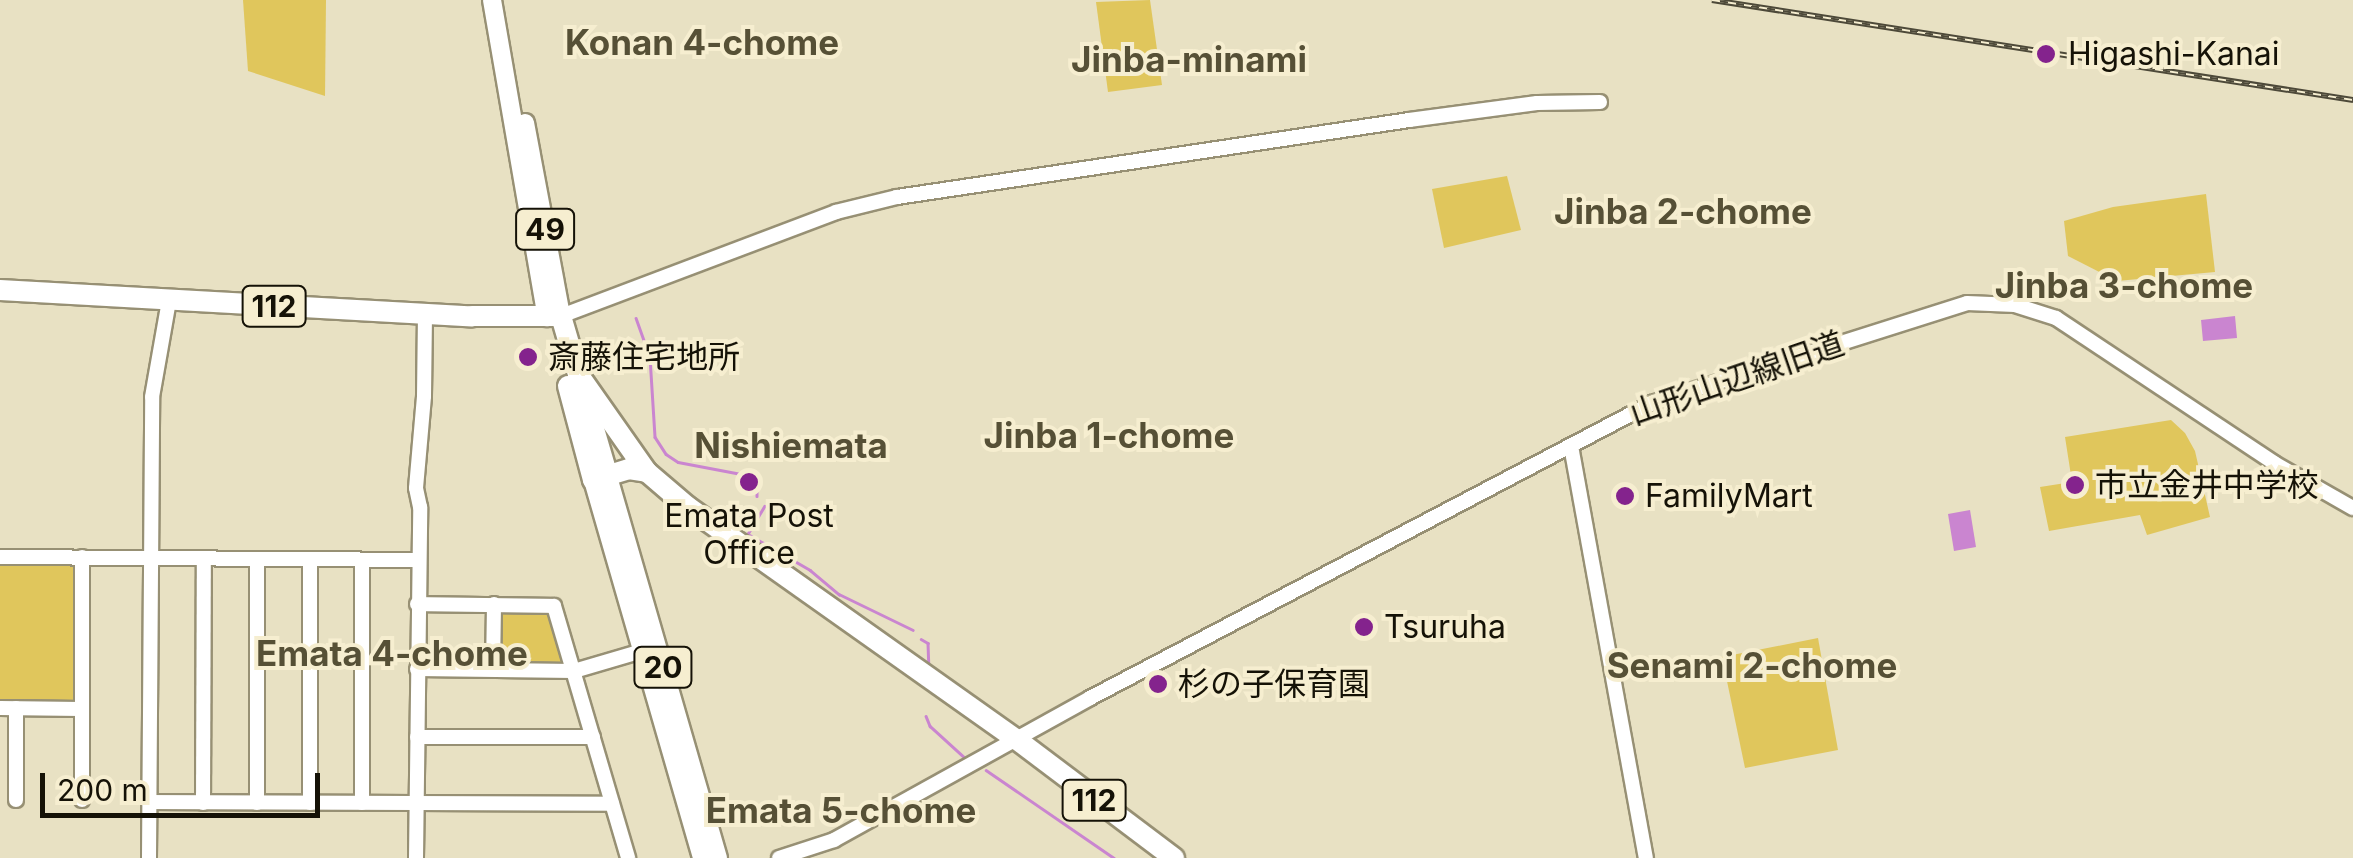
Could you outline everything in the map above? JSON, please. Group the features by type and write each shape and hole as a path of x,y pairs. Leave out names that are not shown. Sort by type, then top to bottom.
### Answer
{"highway":[{"name":"112","path":"0,290 424,314 554,317"},
{"path":"554,317 578,374 600,479"},
{"path":"554,317 600,479"},
{"path":"578,374 647,472"},
{"path":"600,479 630,469 647,472"},
{"name":"112","path":"647,472 688,507 1016,739 1174,858"}],"main road":[{"name":"49","path":"492,0 554,317"},
{"name":"49","path":"503,0 523,144"},
{"name":"20","path":"600,479 642,651 702,858"},
{"name":"20","path":"600,479 718,858"}],"street":[{"path":"554,317 836,212 897,197 1409,120 1538,103 1600,102"},
{"path":"149,858 152,397 169,301"},
{"name":"山形山辺線旧道","path":"779,858 834,840 1016,739 1652,404 1939,310 2002,303 2056,318 2258,452 2353,508"},
{"path":"416,858 416,488 424,396 424,314"},
{"path":"1571,446 1646,858"},
{"path":"0,556 418,560"},
{"path":"82,557 82,800"},
{"path":"202,803 204,559"},
{"path":"257,559 257,802"},
{"path":"310,560 310,803"},
{"path":"362,560 362,803"},
{"path":"417,604 554,606 628,858"},
{"path":"493,669 494,604"},
{"path":"417,669 574,671 642,651"},
{"path":"0,708 82,709"},
{"path":"16,708 16,800"},
{"path":"417,737 593,736"},
{"path":"149,802 612,804"}],"shaded area":[{"path":"243,0 326,0 325,96 248,71"},
{"path":"1150,0 1162,85 1108,92 1096,2"},
{"path":"1507,176 1521,230 1444,248 1432,189"},
{"path":"2206,194 2215,272 2117,281 2068,256 2064,221 2113,207"},
{"path":"2235,316 2237,338 2203,341 2201,320"},
{"path":"2171,420 2185,433 2195,451 2210,517 2147,535 2140,515 2049,531 2040,487 2072,482 2065,437"},
{"path":"1970,510 1976,547 1954,551 1948,514"},
{"path":"0,557 82,557 81,709 0,708"},
{"path":"494,604 554,606 574,671 493,669"},
{"path":"1818,638 1838,750 1745,768 1722,657"}],"waterway":[{"path":"636,318 650,357 655,437 666,454 678,462 757,477 757,496"},
{"path":"765,506 748,534 810,570 839,594 913,630"},
{"path":"921,639 928,643 929,666"},
{"path":"926,716 930,726 965,758"},
{"path":"986,770 1114,858"}],"railway":[{"path":"1712,0 2353,100"}],"place":[{"name":"Higashi-Kanai","path":"2046,54"},
{"name":"斎藤住宅地所","path":"528,357"},
{"name":"Emata Post Office","path":"749,482"},
{"name":"市立金井中学校","path":"2075,485"},
{"name":"FamilyMart","path":"1625,496"},
{"name":"Tsuruha","path":"1364,627"},
{"name":"杉の子保育園","path":"1158,684"}],"district":[{"name":"Konan 4-chome","path":"702,42"},
{"name":"Jinba-minami","path":"1189,59"},
{"name":"Jinba 2-chome","path":"1683,211"},
{"name":"Jinba 3-chome","path":"2124,285"},
{"name":"Jinba 1-chome","path":"1109,435"},
{"name":"Nishiemata","path":"791,445"},
{"name":"Emata 4-chome","path":"392,653"},
{"name":"Senami 2-chome","path":"1752,665"},
{"name":"Emata 5-chome","path":"841,810"}]}
